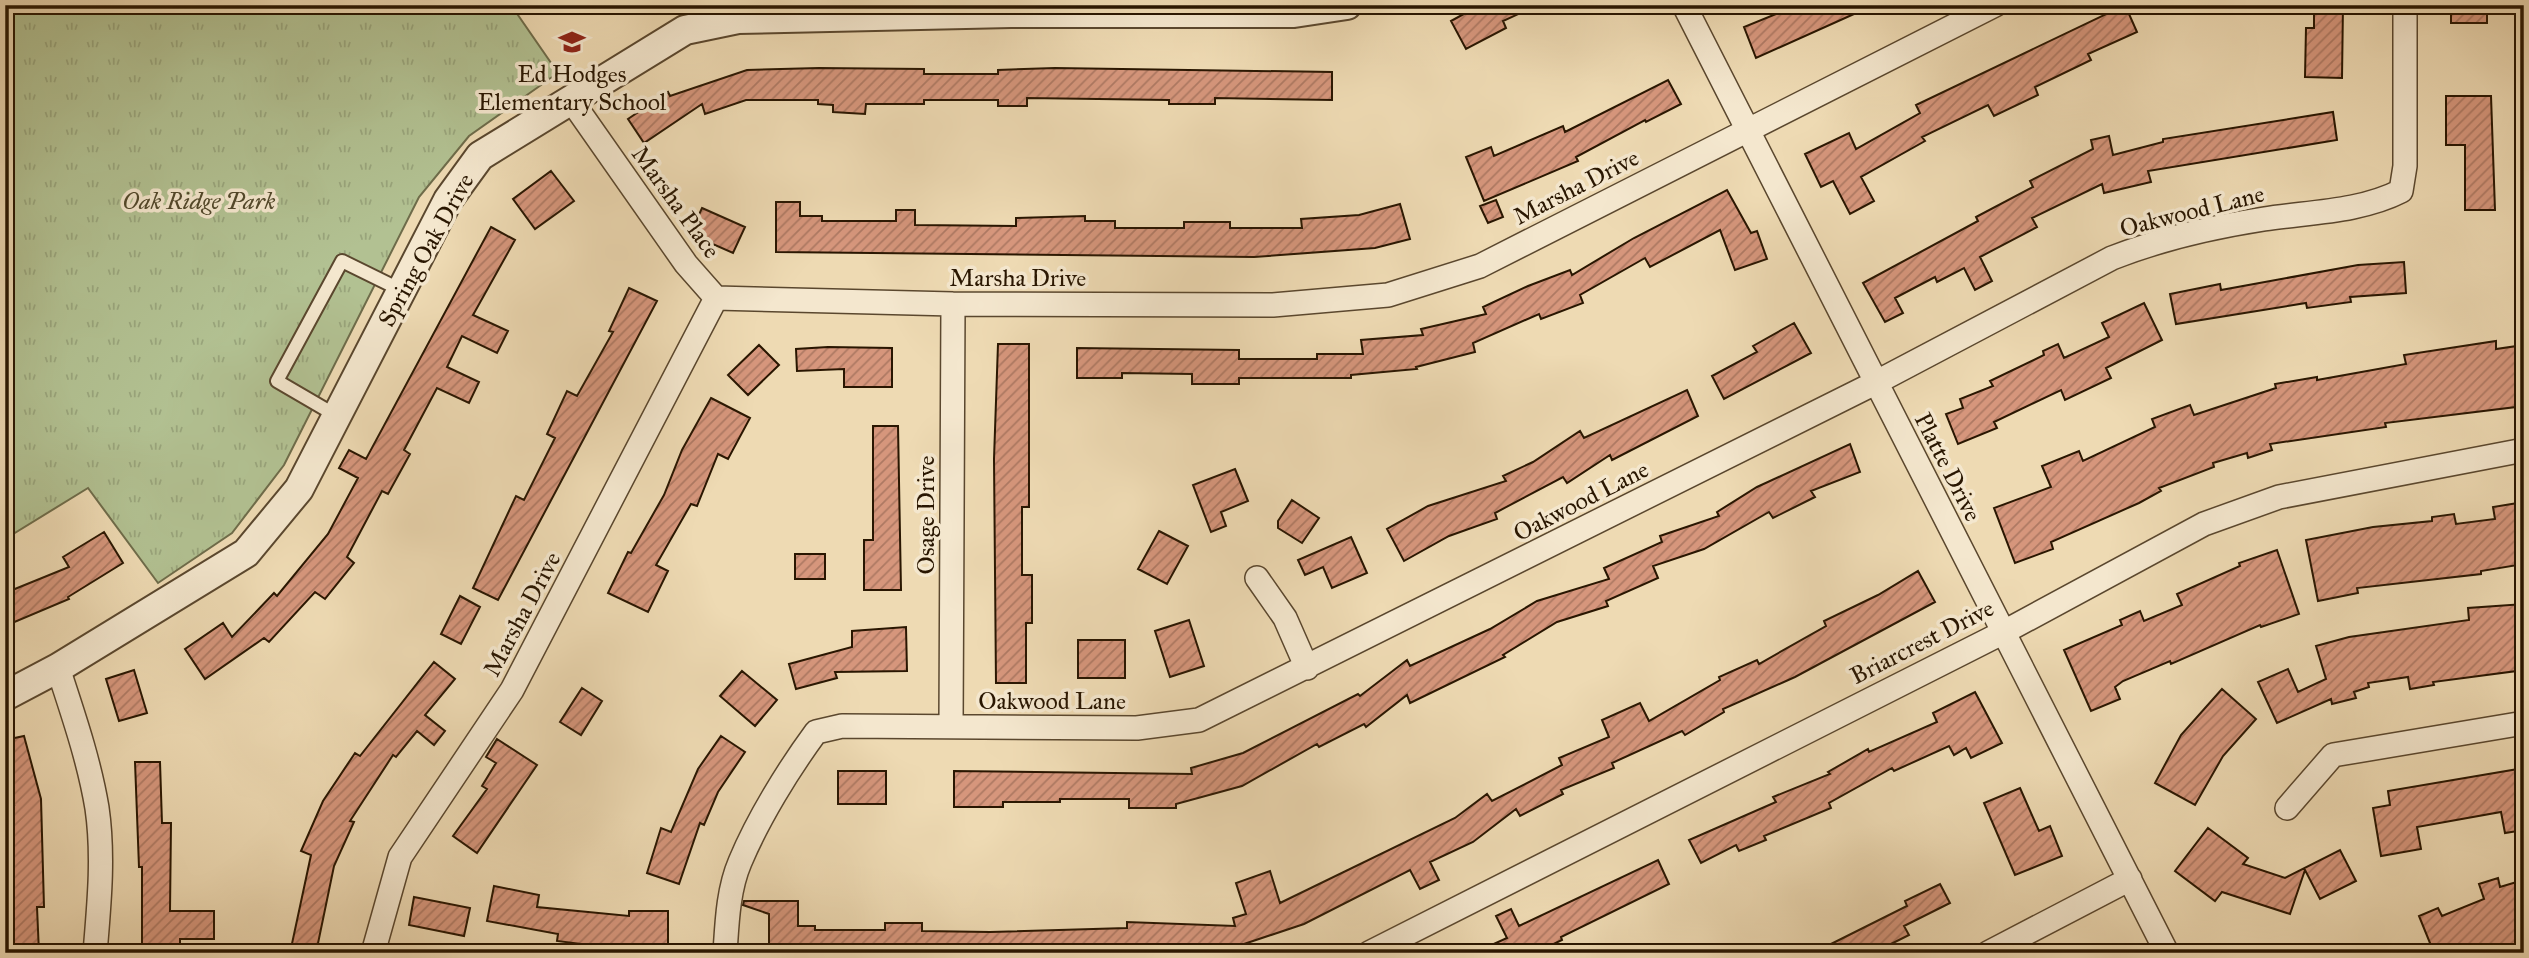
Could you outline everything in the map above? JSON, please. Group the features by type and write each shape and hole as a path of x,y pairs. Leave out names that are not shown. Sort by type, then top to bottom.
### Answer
{"street":[{"name":"Spring Oak Drive","path":"5,696 58,668 246,553 299,489 448,200 480,156 685,30 738,19 825,11 1294,13 1347,5"},
{"name":"Platte Drive","path":"1684,5 2167,953"},
{"name":"Marsha Drive","path":"373,953 400,857 513,691 716,298 953,304 1273,305 1388,295 1480,266 1996,5"},
{"name":"Oakwood Lane","path":"725,953 729,905 739,863 797,757 816,732 842,726 1137,728 1199,720 1875,383 2112,258 2146,245 2260,219 2381,201 2401,191 2405,166 2405,5"},
{"name":"Marsha Place","path":"571,100 686,264 716,298"},
{"name":"Osage Drive","path":"951,727 953,304"},
{"name":"Briarcrest Drive","path":"1369,953 2004,632 2204,524 2279,497 2524,450"},
{"path":"1256,579 1284,618 1307,668"},
{"path":"58,668 81,738 97,809 101,881 95,953"},
{"path":"2287,808 2333,755 2524,723"},
{"path":"1988,953 2130,879"}],"lane":[{"path":"337,416 277,381 342,261 402,290"}],"green space":[{"name":"Oak Ridge Park","path":"5,5 511,5 558,73 469,136 419,197 284,465 232,533 158,583 88,488 5,539"}],"building":[{"path":"1480,5 1538,5 1503,21 1506,28 1466,49 1451,21"},
{"path":"1798,5 1874,5 1756,58 1744,27"},
{"path":"2125,5 2137,32 2088,54 2091,60 2035,87 2038,95 1994,116 1988,105 1922,137 1925,141 1861,177 1874,201 1850,214 1833,181 1821,187 1805,154 1849,133 1856,149 1920,113 1916,105"},
{"path":"2314,5 2343,5 2342,78 2305,77 2306,28 2314,28"},
{"path":"2451,5 2487,5 2487,23 2451,23"},
{"path":"1055,68 1332,72 1332,100 1215,98 1215,104 1169,104 1169,100 1027,98 1027,106 998,106 998,100 924,100 924,104 866,104 865,114 833,112 833,105 818,104 818,100 746,100 705,114 702,104 644,143 628,119 668,92 670,96 747,70 924,69 924,74 998,74 998,70"},
{"path":"1668,80 1681,104 1576,157 1578,161 1484,201 1466,157 1491,147 1494,156 1563,126 1565,132"},
{"path":"2446,96 2491,96 2495,210 2465,210 2465,145 2446,145"},
{"path":"2333,112 2337,140 2148,171 2151,182 2104,193 2102,184 2032,218 2037,227 1980,257 1992,281 1975,290 1964,268 1937,282 1935,277 1895,298 1903,313 1885,322 1863,283 1978,221 1976,217 2033,187 2030,181 2093,149 2091,140 2109,136 2113,155 2163,142 2163,139"},
{"path":"551,171 574,201 535,229 513,199"},
{"path":"1727,190 1751,233 1757,231 1767,259 1735,270 1720,230 1650,267 1645,258 1580,295 1583,303 1541,319 1539,314 1473,343 1475,352 1416,367 1417,369 1351,375 1351,378 1239,378 1239,384 1192,384 1192,374 1122,373 1122,378 1077,378 1077,348 1239,350 1239,359 1317,359 1317,354 1363,354 1361,340 1423,335 1421,329 1486,314 1483,307 1570,270 1572,275 1634,238"},
{"path":"1496,200 1503,217 1488,223 1480,206"},
{"path":"776,202 800,202 800,216 822,216 822,221 896,221 896,210 915,210 915,225 1016,226 1016,218 1085,216 1085,221 1115,221 1115,228 1184,228 1184,222 1230,222 1230,228 1302,228 1301,219 1359,215 1400,204 1410,239 1375,248 1254,257 776,252"},
{"path":"702,208 745,227 733,253 690,234"},
{"path":"491,227 515,240 473,315 508,331 497,353 462,336 447,367 479,382 469,403 437,388 404,450 410,454 388,494 382,491 347,557 354,563 325,599 315,592 269,642 264,638 205,679 185,649 223,623 232,637 274,593 277,596 328,534 358,478 339,468 349,450 366,459"},
{"path":"2404,262 2406,293 2350,297 2351,302 2307,308 2306,303 2176,324 2170,294 2220,284 2221,290 2358,265"},
{"path":"629,288 657,301 498,600 473,588 516,496 524,500 555,438 547,434 567,391 577,396 613,332 609,331"},
{"path":"2144,303 2162,340 2106,368 2111,378 2065,400 2061,390 1994,422 1997,428 1958,444 1946,414 1963,408 1960,399 1993,386 1990,381 2044,355 2043,351 2058,344 2064,358 2109,337 2102,323"},
{"path":"1794,323 1811,353 1724,399 1712,376 1757,352 1753,346"},
{"path":"2496,341 2496,349 2524,345 2524,406 2385,423 2386,427 2270,444 2272,450 2248,458 2247,453 2213,463 2214,467 2159,488 2161,491 2139,503 2051,542 2053,549 2015,563 1994,508 2051,487 2042,466 2079,451 2083,461 2155,427 2152,419 2190,405 2194,415 2276,388 2275,384 2317,377 2317,380 2406,364 2404,355"},
{"path":"998,344 1029,344 1029,507 1022,507 1022,575 1032,575 1032,623 1026,623 1026,683 996,683 994,459"},
{"path":"759,345 779,365 748,395 728,375"},
{"path":"892,348 892,387 844,387 844,369 797,371 796,349"},
{"path":"1687,390 1698,416 1612,460 1610,455 1567,483 1563,477 1495,513 1497,519 1449,536 1404,561 1387,529 1428,506 1506,481 1503,476 1533,462 1580,431 1584,438"},
{"path":"711,398 750,418 728,459 718,454 697,506 691,504 656,565 668,571 648,612 608,593 628,552 631,553 664,495 682,450"},
{"path":"873,426 898,426 901,590 864,590 864,540 873,540"},
{"path":"1850,444 1860,472 1811,491 1815,497 1773,518 1769,512 1704,549 1653,566 1658,578 1606,601 1608,606 1557,622 1503,655 1505,657 1410,703 1407,695 1366,727 1364,724 1319,747 1317,744 1242,786 1176,804 1176,808 1129,808 1129,799 1060,799 1060,802 1003,802 1003,807 954,807 954,771 1192,774 1191,768 1243,753 1358,694 1360,696 1407,660 1410,666 1490,629 1537,601 1609,579 1604,568 1662,542 1660,536 1719,516 1717,512 1757,487"},
{"path":"1235,469 1248,501 1221,512 1226,526 1211,532 1193,485"},
{"path":"1292,500 1319,518 1302,543 1278,528 1278,521"},
{"path":"2524,502 2524,564 2481,571 2481,574 2357,588 2358,593 2318,601 2306,540 2373,527 2432,521 2432,517 2454,514 2456,524 2495,519 2493,507"},
{"path":"1159,531 1188,546 1167,584 1138,569"},
{"path":"104,532 123,563 68,597 69,599 5,626 5,593 69,567 63,557"},
{"path":"1351,537 1367,573 1332,588 1323,567 1305,575 1298,560"},
{"path":"2277,550 2299,614 2261,627 2260,625 2171,664 2170,661 2123,681 2115,687 2120,699 2091,711 2064,650 2122,625 2120,620 2140,611 2144,621 2182,605 2177,594 2240,566 2239,563"},
{"path":"795,554 825,554 825,579 795,579"},
{"path":"1918,571 1935,602 1795,677 1723,709 1724,712 1685,735 1682,731 1612,763 1614,768 1561,790 1563,794 1520,816 1516,809 1473,842 1430,862 1439,880 1420,889 1410,870 1304,924 1229,949 1229,953 769,953 769,914 743,905 744,901 798,901 798,926 815,926 815,930 885,930 885,923 922,923 922,931 990,932 1127,928 1127,922 1235,926 1233,918 1246,914 1236,883 1270,871 1280,903 1455,818 1487,794 1492,801 1562,765 1559,758 1609,737 1602,720 1640,703 1649,721 1720,680 1719,677 1757,660 1759,664 1826,626 1824,621 1878,595"},
{"path":"460,596 480,607 461,644 441,634"},
{"path":"2524,604 2524,670 2433,682 2434,685 2410,689 2408,677 2368,683 2369,687 2354,692 2356,698 2332,704 2331,699 2277,723 2258,682 2288,669 2298,692 2326,679 2316,646 2349,637 2469,620 2468,608"},
{"path":"1189,620 1204,666 1170,677 1155,631"},
{"path":"906,627 907,671 835,672 837,678 796,689 789,664 852,647 852,631"},
{"path":"1078,640 1125,640 1125,678 1078,678"},
{"path":"434,662 455,679 425,715 445,731 434,745 417,731 396,757 393,755 350,821 354,822 334,866 316,953 290,953 311,855 301,851 323,801 355,753 360,756"},
{"path":"134,670 147,713 119,721 106,679"},
{"path":"742,671 777,700 755,726 720,696"},
{"path":"582,688 602,701 581,735 560,722"},
{"path":"2222,689 2256,719 2223,756 2195,805 2155,783 2181,735"},
{"path":"1975,692 2002,743 1971,758 1966,748 1954,755 1949,746 1894,771 1892,768 1829,803 1831,808 1764,836 1766,840 1739,851 1736,845 1701,863 1689,840 1776,802 1773,797 1830,774 1828,772 1868,749 1869,752 1937,722 1933,713"},
{"path":"24,736 41,799 44,907 37,907 39,953 14,953 14,850 9,850 9,805 14,805 5,770 5,740"},
{"path":"721,736 745,752 718,792 704,825 700,823 679,884 647,873 661,828 671,832 698,769"},
{"path":"497,739 537,765 477,853 453,836 487,789 482,786 496,763 486,757"},
{"path":"135,762 160,762 162,823 171,823 170,911 214,911 214,939 180,939 180,953 142,953 142,867 139,867"},
{"path":"2524,768 2524,830 2505,833 2501,812 2417,827 2421,849 2381,856 2373,808 2390,805 2388,791"},
{"path":"838,771 886,771 886,804 838,804"},
{"path":"2020,788 2039,831 2050,826 2062,856 2015,875 1984,803"},
{"path":"2208,828 2248,858 2243,864 2285,878 2340,850 2356,881 2320,899 2305,870 2290,914 2222,892 2215,901 2175,871"},
{"path":"1658,860 1669,884 1561,937 1562,940 1535,953 1474,953 1507,938 1496,916 1511,909 1519,926"},
{"path":"2498,878 2500,887 2520,881 2524,893 2524,945 2498,953 2434,953 2419,916 2438,908 2442,916 2484,899 2479,884"},
{"path":"1940,884 1950,903 1904,926 1909,935 1873,953 1813,953 1907,906 1905,901"},
{"path":"494,886 539,895 537,907 629,916 629,911 668,911 668,950 629,950 557,941 558,934 487,921"},
{"path":"414,897 470,908 464,936 409,925"}],"place":[{"name":"Ed Hodges Elementary School","path":"572,42"}]}
